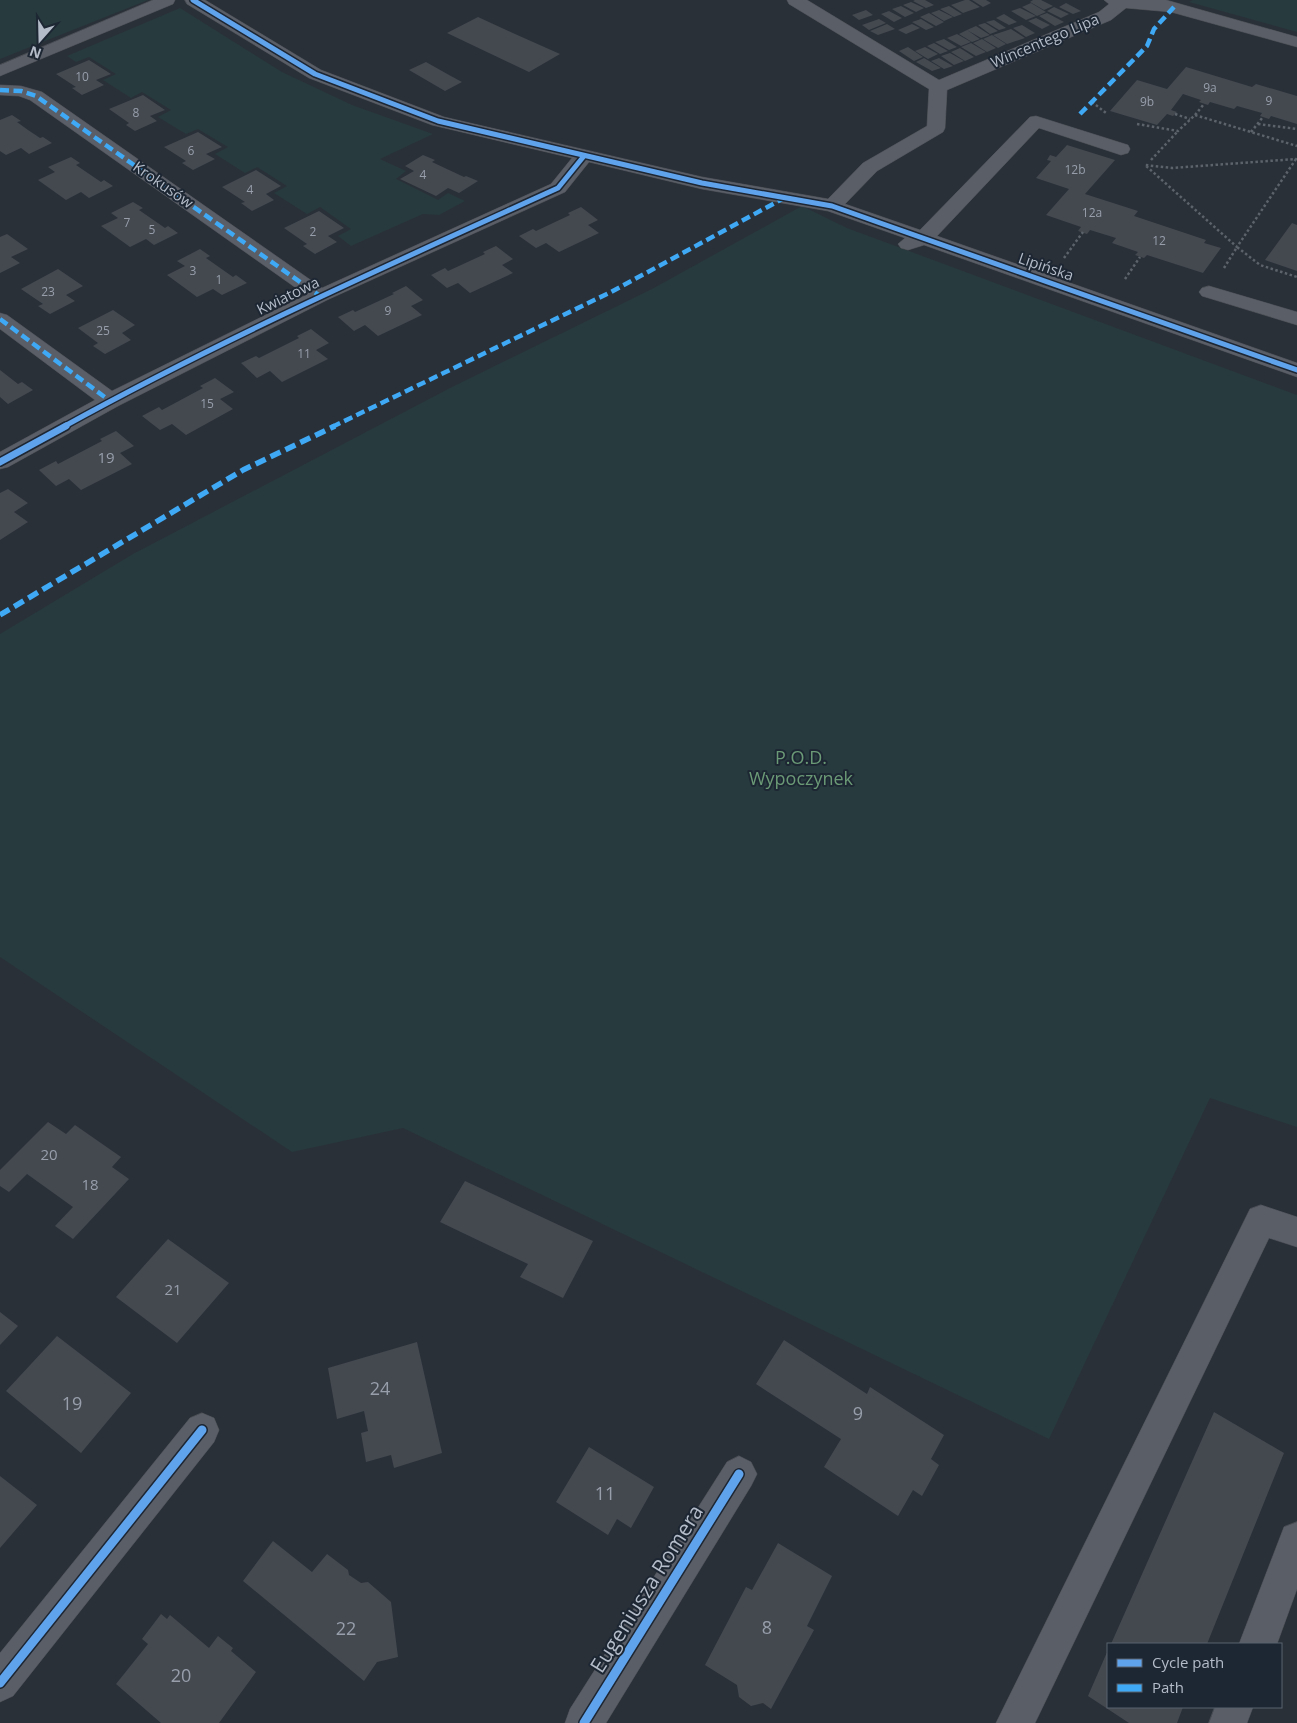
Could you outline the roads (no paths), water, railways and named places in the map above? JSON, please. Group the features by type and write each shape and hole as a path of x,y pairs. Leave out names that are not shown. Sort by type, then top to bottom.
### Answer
{"street":[{"path":"0,71 167,0"},
{"name":"Lipińska","path":"192,0 315,74 438,121 702,183 832,206 1297,370"},
{"path":"795,0 938,87 936,128 870,167 832,206"},
{"name":"Wincentego Lipa","path":"938,87 1105,16 1117,2 1161,2 1297,42"},
{"name":"Krokusów","path":"0,90 21,91 36,96 320,296"},
{"path":"898,247 923,239 1036,121 1121,148"},
{"name":"Kwiatowa","path":"0,462 110,401 320,296 558,188 584,156"},
{"path":"1209,292 1297,319"},
{"path":"0,319 110,401"},
{"path":"1015,1723 1261,1220 1297,1232"},
{"path":"0,1683 202,1430"},
{"name":"Eugeniusza Romera","path":"584,1723 739,1474"},
{"path":"1258,1643 1297,1540"},
{"path":"1228,1723 1234,1708"}],"park label":[{"name":"P.O.D. Wypoczynek","path":"801,768"}]}
